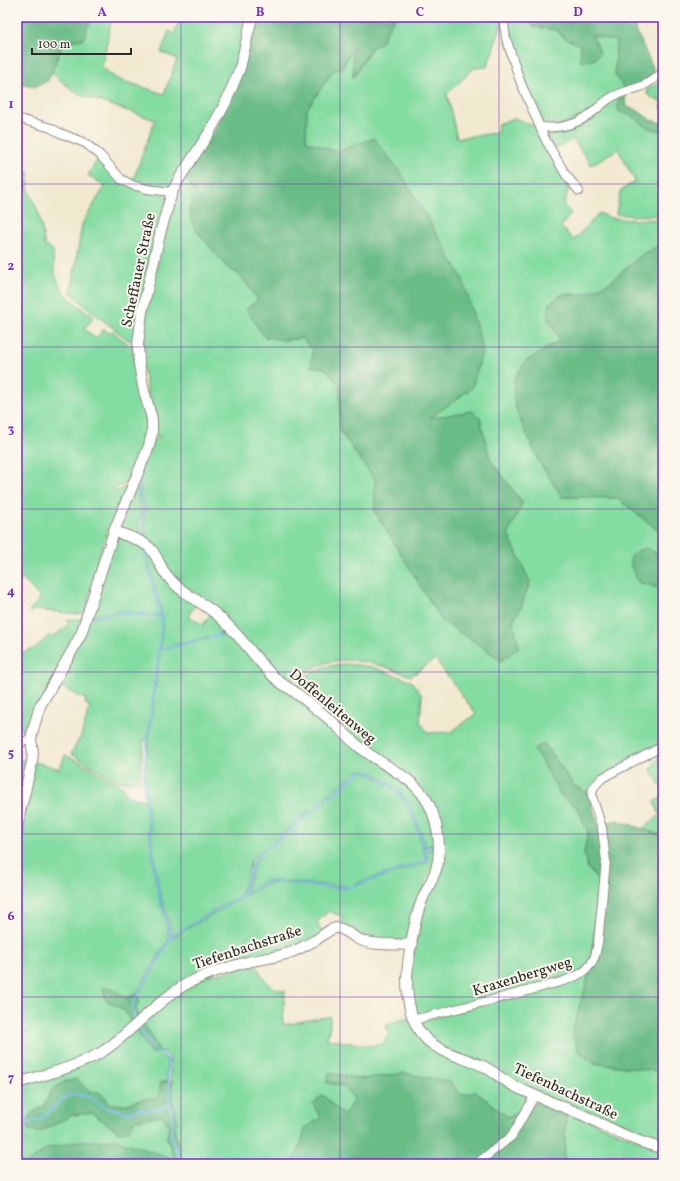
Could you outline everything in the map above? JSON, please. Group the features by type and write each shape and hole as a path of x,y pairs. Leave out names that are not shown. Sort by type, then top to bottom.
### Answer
{"street":[{"name":"Scheffauer Straße","path":"17,832 19,816 32,762 33,753 31,740 40,706 81,634 114,531 149,446 152,433 152,419 144,391 139,364 138,344 142,312 161,230 172,192 209,133 226,102 240,68 252,17"},
{"path":"503,17 506,38 520,81 545,139 566,175 578,191"},
{"path":"541,127 554,128 569,125 582,120 613,96 642,86 663,73"},
{"path":"17,118 51,128 85,143 100,155 121,179 132,185 147,189 172,192"},
{"name":"Doffenleitenweg","path":"114,531 151,548 163,570 176,586 214,612 228,625 272,675 282,684 330,720 357,746 371,757 403,776 416,786 432,811 438,839 439,853 437,867 422,900 416,919 412,945"},
{"path":"17,744 31,740"},
{"name":"Kraxenbergweg","path":"413,1020 564,981 585,971 595,956 598,943 606,861 602,828 592,796 593,788 608,774 663,746"},
{"name":"Tiefenbachstraße","path":"17,1083 95,1056 120,1038 176,990 191,982 226,968 292,952 336,928 341,928 359,940 368,943 412,945 407,978 410,1010 413,1020 420,1031 427,1040 438,1048 486,1068 515,1087 632,1138 652,1146 663,1148"},
{"path":"476,1164 512,1136 535,1095"}],"green space":[{"path":"17,17 95,17 91,19 83,39 64,41 48,81 34,87 17,82"},
{"path":"95,17 112,17 102,67 117,79 164,94 177,59 161,52 169,31 174,34 181,17 250,17 245,39 227,95 172,186 167,188 132,183 155,120 78,94 51,73 64,41 83,39 91,19"},
{"path":"255,17 396,17 393,19 381,43 371,48 353,78 353,48 343,67 333,71 307,109 306,141 337,152 374,138 401,173 463,279 483,350 472,388 430,418 472,411 480,418 490,459 522,503 508,534 530,582 521,607 513,621 519,647 501,661 487,650 442,621 375,512 375,480 340,431 340,385 325,368 311,367 313,350 302,338 284,340 264,337 246,309 258,300 241,276 228,268 194,228 189,210 195,193 185,176 216,128"},
{"path":"396,17 500,17 501,27 487,67 474,68 447,94 457,138 497,133 498,124 514,118 536,127 569,187 564,206 571,213 561,227 574,240 599,213 611,218 632,220 663,219 663,244 644,253 609,283 585,294 563,294 548,319 560,340 525,362 514,401 518,415 540,463 562,497 617,498 663,534 663,556 646,548 638,582 663,589 663,743 627,761 589,793 574,786 544,743 562,797 577,807 589,832 584,852 588,868 600,883 591,960 578,974 417,1017 412,1010 411,967 422,905 436,875 435,812 384,762 296,689 296,687 301,680 324,667 343,664 360,665 376,668 413,682 422,696 420,722 428,733 451,732 476,714 435,659 411,676 368,662 345,660 334,661 313,668 284,683 187,592 146,542 144,525 145,509 140,493 140,484 137,481 154,439 159,438 160,436 155,435 141,355 146,358 148,355 141,348 143,325 175,193 185,176 195,193 189,210 228,268 241,276 259,300 284,340 302,338 340,385 340,431 375,480 375,512 487,650 501,660 513,621 521,607 530,582 508,534 522,502 490,459 480,418 472,411 429,419 337,152 306,141 307,109 333,71 343,67 354,47 354,77 371,48"},
{"path":"504,17 528,17 534,27 557,30 563,37 581,45 581,62 592,35 616,41 615,74 625,90 589,113 566,124 545,124 540,119 518,73"},
{"path":"528,17 635,17 633,23 656,75 625,90 615,74 616,41 592,35 600,52 596,59 581,62 580,45 563,37 557,30 534,27"},
{"path":"663,81 663,103 647,94 647,89"},
{"path":"625,95 626,107 635,109 651,120 663,123 663,131 650,129 630,115 618,111 619,97"},
{"path":"619,97 618,111 630,114 650,129 663,131 663,215 633,216 616,214 620,191 635,181 618,149 591,165 573,139 554,150 546,135 550,131"},
{"path":"99,157 120,180 166,195 167,198 136,338 133,341 128,340 71,293 82,224 105,186 88,175"},
{"path":"17,167 29,172 28,188 39,214 45,246 53,250 55,272 59,285 72,300 94,317 84,329 96,338 104,329 109,333 112,331 133,348 136,374 145,411 146,433 141,453 130,479 127,478 126,483 114,489 116,492 127,485 98,558 86,611 77,614 36,610 29,612 40,598 23,579 17,584"},
{"path":"663,244 663,534 617,498 562,497 540,463 518,415 514,401 514,379 525,362 560,340 548,319 550,303 563,294 585,294 609,283 644,253"},
{"path":"136,485 142,512 139,525 143,541 122,529 120,524"},
{"path":"119,536 133,544 143,545 154,592 156,592 145,549 197,603 188,616 203,625 211,613 231,631 218,634 219,636 233,633 275,682 400,776 424,800 436,843 425,847 418,824 411,809 403,795 397,789 376,775 359,770 252,859 241,895 171,937 171,928 160,895 144,779 160,650 211,638 210,636 160,649 163,622 159,600 156,601 161,616 118,612 89,616 113,540"},
{"path":"646,548 663,556 663,561 661,563 663,564 663,589 638,582 631,566 630,558 637,551"},
{"path":"118,613 161,617 162,622 147,739 144,740 139,783 113,779 71,754 81,736 90,706 85,704 86,699 77,696 56,683 89,618"},
{"path":"66,620 83,620 27,737 17,725 17,706 24,690 17,687 17,653 35,648 49,635 52,638 69,624"},
{"path":"544,743 574,786 589,793 598,825 617,820 660,835 663,834 663,1072 594,1063 578,1051 572,1032 589,974 600,883 588,868 584,852 588,832 577,807 562,797 534,749"},
{"path":"663,749 663,790 651,770"},
{"path":"65,755 80,762 124,788 126,796 145,800 152,858 159,899 167,923 168,941 136,994 127,998 111,988 106,1000 124,1010 133,1025 91,1056 17,1081 17,852 23,812 35,762 60,769"},
{"path":"17,759 30,761 17,817"},
{"path":"360,772 369,774 378,779 396,791 402,798 412,814 426,860 356,884 356,886 427,862 429,861 425,851 437,847 436,855 409,936 403,940 369,941 341,925 343,917 329,911 317,922 322,933 288,950 226,965 138,1019 136,1007 139,1001 138,996 169,943 176,935 266,884 278,883 346,889 345,886 266,881 245,893 254,864 258,857"},
{"path":"663,796 663,834 660,835 642,829 660,815 654,802"},
{"path":"256,965 264,979 270,985 279,990 285,991 283,1025 330,1016 330,1026 327,1039 370,1046 382,1044 389,1035 386,1024 409,1018 414,1028 529,1098 526,1107 508,1117 476,1093 462,1095 405,1073 363,1079 329,1073 327,1083 344,1086 354,1099 344,1116 323,1095 313,1104 321,1118 306,1128 298,1153 289,1164 184,1164 182,1162 174,1127 177,1120 173,1104 170,1058 164,1052 159,1051 148,1030 141,1023 162,1003 208,976"},
{"path":"590,968 589,974 594,1063 663,1072 663,1145 655,1144 543,1095 435,1043 418,1023 520,995"},
{"path":"103,988 111,988 127,998 136,994 139,1001 136,1007 138,1019 133,1025 124,1010 106,1000"},
{"path":"141,1023 148,1030 159,1051 153,1053 150,1052 135,1028"},
{"path":"135,1028 153,1053 159,1054 167,1060 166,1076 168,1082 161,1082 158,1099 143,1099 123,1105 112,1104 99,1092 89,1091 77,1080 64,1082 52,1090 43,1107 31,1113 27,1122 17,1127 17,1084 77,1065"},
{"path":"329,1073 363,1079 405,1073 450,1082 462,1095 476,1092 508,1117 541,1100 566,1111 564,1164 289,1164 298,1153 306,1127 321,1118 313,1104 323,1095 344,1116 354,1099 344,1086 327,1083"},
{"path":"77,1079 89,1091 99,1092 112,1104 123,1105 143,1099 158,1099 161,1082 172,1082 173,1104 177,1120 174,1127 182,1162 184,1164 25,1164 49,1148 78,1141 117,1140 175,1159 167,1138 169,1126 163,1116 135,1120 128,1131 119,1132 92,1113 72,1115 40,1132 29,1131 27,1122 31,1113 43,1107 52,1090 64,1082"},
{"path":"566,1111 663,1150 663,1164 564,1164"},
{"path":"92,1113 119,1132 128,1131 135,1120 163,1116 169,1126 167,1138 175,1159 117,1140 49,1148 25,1164 17,1164 17,1142 20,1141 19,1131 27,1125 29,1131 40,1132 72,1115"}],"waterway":[{"path":"138,485 144,512 142,525 144,539"},
{"path":"144,547 162,621 143,779 159,895 169,928 170,940"},
{"path":"90,617 118,613 162,617"},
{"path":"159,650 231,632"},
{"path":"242,897 253,863 257,857 361,771 369,773 393,787 402,796 414,817 424,849"},
{"path":"136,1021 134,1017 133,1003 175,934 266,882 344,888 358,885 427,860 424,849 435,845"},
{"path":"139,1026 147,1043 168,1059 167,1076 169,1080 170,1105 174,1120 170,1132 180,1164"},
{"path":"17,1131 26,1123 41,1119 64,1098 74,1094 89,1097 104,1107 128,1113 140,1109 148,1111 170,1105"}]}
